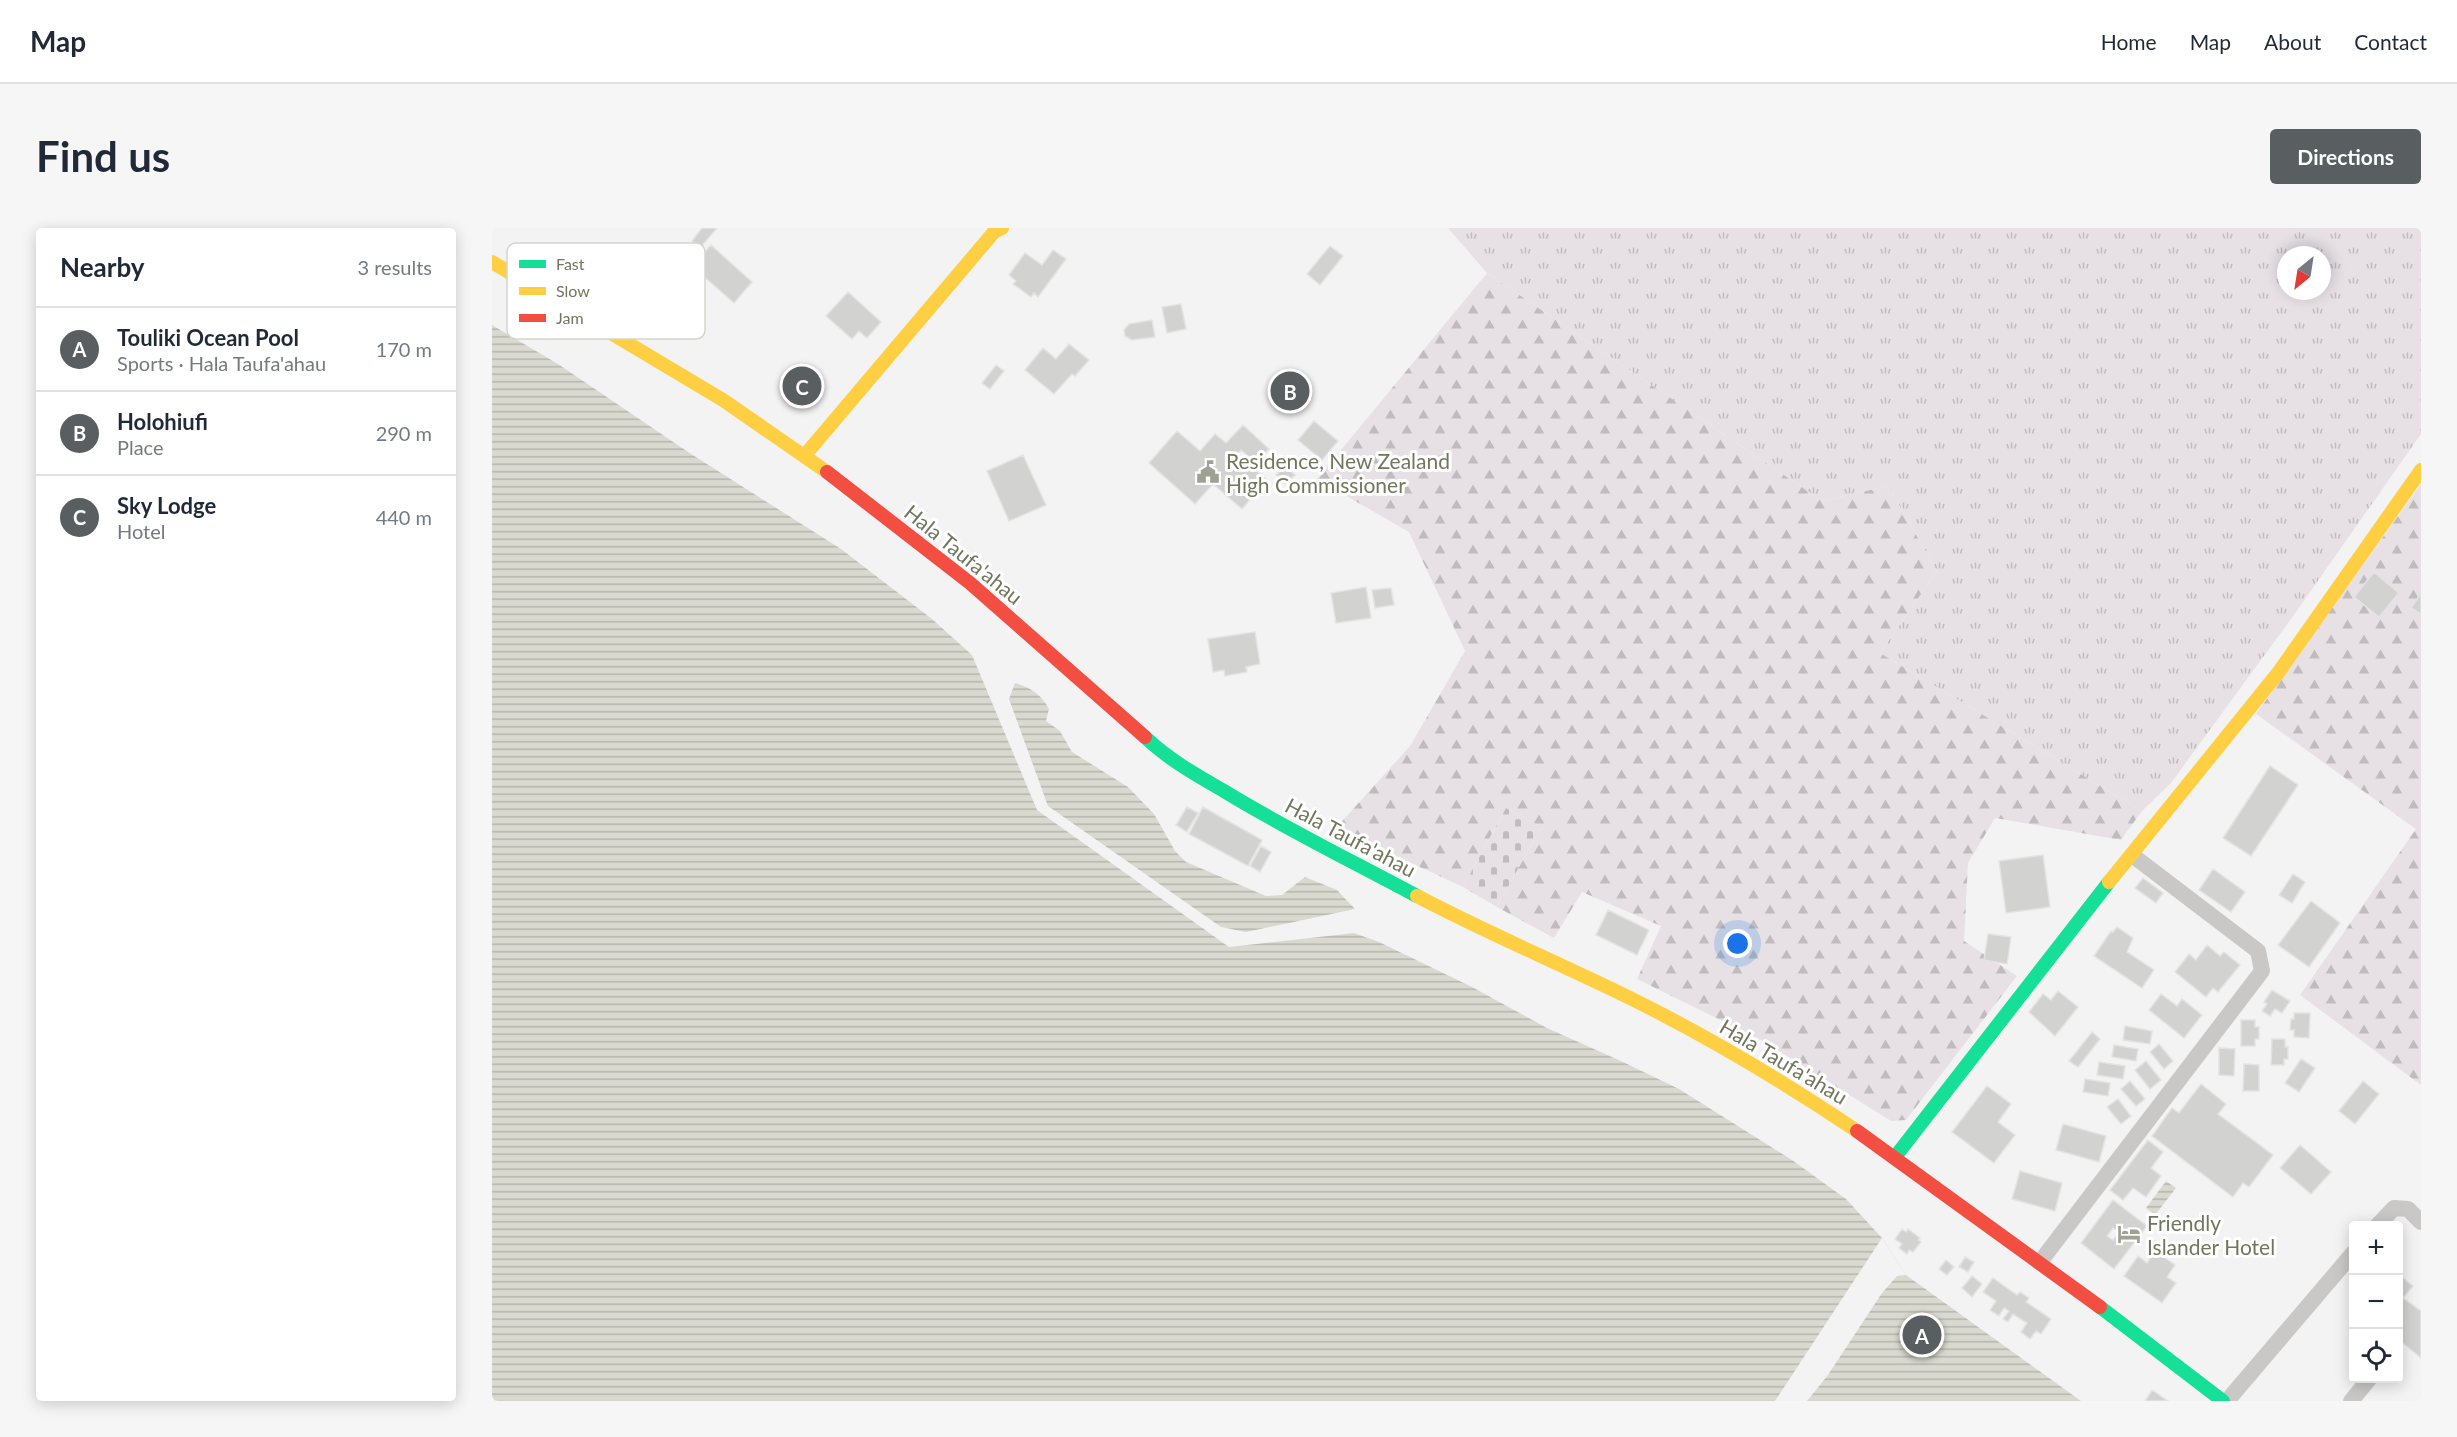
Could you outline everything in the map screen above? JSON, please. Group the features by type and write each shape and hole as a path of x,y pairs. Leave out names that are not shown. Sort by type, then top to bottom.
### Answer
{"street":[{"path":"805,455 994,232 1002,228"},
{"name":"Hala Taufa'ahau","path":"492,262 507,271"},
{"name":"Hala Taufa'ahau","path":"621,339 723,400 805,455 970,583 1159,750 1187,769 1248,806 1459,918 1630,998 1712,1041 1798,1091 2040,1262 2225,1401"},
{"path":"1894,1157 2278,673 2421,470"},
{"path":"2040,1262 2262,971 2258,951 2132,855"},
{"path":"2382,1221 2394,1208 2408,1209 2421,1222"},
{"path":"2225,1401 2349,1258"},
{"path":"2351,1401 2366,1383"}],"green space":[{"path":"1448,228 2421,228 2421,434 2296,612 2171,783 2142,811 1880,653 1937,571 1888,486 1822,501 1487,273"},
{"path":"1487,273 1822,501 1888,486 1937,571 1880,653 2142,811 2121,840 1995,818 1968,863 1964,941 2017,976 1906,1120 1891,1121 1761,1040 1637,979 1661,926 1582,892 1554,938 1497,907 1541,827 1506,808 1463,887 1336,828 1410,746 1465,651 1409,532 1317,479"},
{"path":"2421,484 2421,1085 2300,995 2416,829 2256,714"},
{"path":"1506,808 1541,827 1497,907 1463,887"}],"shaded area":[{"path":"492,325 507,334 507,339 516,339 558,364 688,452 841,549 932,619 972,655 1037,810 1229,947 1354,933 1379,942 1472,987 1547,1028 1679,1089 1792,1160 1846,1199 1882,1238 1906,1275 2081,1401 492,1401"},
{"path":"1015,683 1031,689 1043,699 1049,709 1046,721 1060,731 1072,752 1128,787 1154,814 1175,851 1186,862 1266,896 1282,895 1305,877 1337,890 1355,909 1246,932 1221,927 1048,806 1009,699"},
{"path":"2166,1181 2176,1188 2155,1215 2146,1208"}],"pier":[{"path":"1882,1238 1906,1275 1897,1276 1882,1293 1828,1375 1807,1401 1775,1401"}],"building":[{"path":"702,228 717,228 704,243 692,241"},
{"path":"711,245 752,282 734,303 705,277 705,252"},
{"path":"1330,246 1343,256 1320,285 1307,274"},
{"path":"1053,250 1066,259 1038,297 1034,293 1031,297 1013,284 1016,281 1009,275 1025,253 1042,265"},
{"path":"848,292 881,322 867,338 859,331 852,339 826,316"},
{"path":"1181,304 1186,329 1167,333 1162,307"},
{"path":"1152,320 1155,337 1132,340 1125,336 1124,330 1129,324"},
{"path":"1069,344 1089,360 1075,376 1072,374 1054,394 1025,370 1043,348 1056,359"},
{"path":"996,365 1004,371 990,389 982,383"},
{"path":"1314,421 1338,441 1322,460 1298,440"},
{"name":"Residence, New Zealand High Commissioner","path":"1243,425 1269,449 1256,463 1241,450 1238,454 1267,480 1242,509 1213,484 1195,504 1149,463 1177,431 1200,451 1215,434 1226,443"},
{"path":"1023,455 1046,505 1009,521 987,471"},
{"path":"1285,466 1295,475 1285,484 1276,475"},
{"path":"2374,572 2399,593 2379,617 2354,597"},
{"path":"1366,587 1371,618 1336,623 1331,593"},
{"path":"1391,588 1394,605 1375,608 1372,590"},
{"path":"2421,593 2421,614 2411,608"},
{"path":"1255,632 1260,664 1246,667 1247,672 1225,676 1224,670 1213,672 1208,639"},
{"path":"2270,766 2298,785 2251,856 2223,838"},
{"path":"1187,807 1198,813 1187,832 1176,825"},
{"path":"1203,807 1262,840 1248,866 1189,834"},
{"path":"1261,846 1271,852 1260,872 1250,866"},
{"path":"2043,855 2050,907 2006,913 1999,861"},
{"path":"2213,869 2245,892 2231,912 2199,890"},
{"path":"2293,874 2305,882 2292,903 2279,895"},
{"path":"2143,878 2163,893 2156,903 2135,888"},
{"path":"2311,901 2340,923 2309,967 2278,945"},
{"path":"1608,910 1649,930 1637,955 1596,935"},
{"path":"2117,927 2133,938 2127,952 2154,970 2142,988 2094,956 2111,931 2113,932"},
{"path":"1988,934 2011,937 2007,964 1984,960"},
{"path":"2207,945 2220,956 2224,952 2240,965 2218,992 2213,988 2206,997 2175,972 2189,954 2196,960"},
{"path":"2272,990 2290,1001 2282,1013 2275,1009 2270,1016 2262,1011 2267,1004 2264,1002"},
{"path":"2058,991 2078,1007 2055,1036 2029,1012 2043,994 2051,1000"},
{"path":"2161,994 2177,1006 2182,999 2202,1015 2184,1038 2149,1010"},
{"path":"2294,1013 2310,1013 2309,1038 2294,1037 2294,1030 2290,1030"},
{"path":"2241,1020 2255,1020 2255,1027 2259,1027 2259,1039 2255,1039 2255,1046 2241,1046"},
{"path":"2125,1026 2152,1031 2150,1044 2123,1040"},
{"path":"2092,1032 2100,1039 2078,1067 2069,1061"},
{"path":"2272,1039 2285,1039 2288,1059 2284,1059 2284,1065 2271,1065"},
{"path":"2159,1044 2173,1061 2164,1069 2150,1052"},
{"path":"2114,1045 2138,1049 2136,1061 2112,1057"},
{"path":"2219,1048 2235,1049 2234,1076 2219,1075"},
{"path":"2301,1059 2315,1068 2299,1092 2285,1083"},
{"path":"2146,1061 2161,1080 2150,1089 2135,1070"},
{"path":"2099,1062 2125,1066 2123,1079 2097,1075"},
{"path":"2244,1064 2259,1065 2259,1091 2243,1091"},
{"path":"2085,1079 2110,1083 2108,1096 2083,1092"},
{"path":"2130,1081 2145,1099 2136,1106 2121,1089"},
{"path":"2363,1081 2379,1094 2355,1124 2339,1111"},
{"path":"2201,1084 2226,1104 2218,1114 2273,1155 2249,1187 2243,1183 2233,1197 2152,1136 2172,1108 2179,1113"},
{"path":"1987,1086 2011,1104 1998,1122 2015,1135 1994,1163 1952,1132"},
{"path":"2118,1099 2131,1116 2121,1124 2107,1107"},
{"path":"2063,1124 2106,1136 2099,1162 2056,1150"},
{"path":"2148,1140 2163,1152 2151,1168 2161,1176 2146,1197 2133,1188 2123,1200 2110,1190"},
{"path":"2300,1145 2331,1172 2311,1194 2280,1168"},
{"path":"2020,1171 2062,1183 2055,1211 2012,1199"},
{"name":"Friendly Islander Hotel","path":"2113,1200 2147,1226 2114,1269 2081,1243","holes":["2113,1228 2119,1232 2113,1240 2107,1236"]},
{"path":"1902,1229 1906,1232 1908,1229 1920,1238 1918,1240 1921,1242 1913,1252 1909,1250 1907,1254 1899,1248 1902,1244 1895,1239"},
{"path":"2155,1251 2175,1265 2167,1277 2176,1283 2162,1303 2124,1276 2138,1256 2147,1263"},
{"path":"1965,1257 1974,1262 1968,1272 1959,1267"},
{"path":"1946,1260 1954,1267 1947,1275 1939,1269"},
{"path":"1972,1276 1982,1284 1972,1297 1962,1288"},
{"path":"1993,1278 2017,1295 2020,1292 2029,1298 2026,1302 2051,1319 2041,1334 2036,1331 2030,1339 2021,1332 2027,1323 2013,1314 2008,1322 2003,1319 2009,1311 2004,1308 1999,1316 1990,1310 1996,1301 1983,1292"},
{"path":"2403,1278 2413,1286 2403,1298"},
{"path":"2403,1298 2421,1311 2421,1358 2403,1343"},
{"path":"2152,1390 2168,1401 2145,1401"}],"traffic: fast":[{"path":"1145,737 1183,766 1247,805 1417,896"},
{"path":"1895,1157 2109,882"},
{"path":"2100,1307 2223,1401"}],"traffic: slow":[{"path":"805,455 994,232 1002,228"},
{"path":"492,262 507,271"},
{"path":"621,339 723,400 827,472"},
{"path":"2109,882 2278,673 2421,470"},
{"path":"1417,896 1689,1028 1802,1095 1857,1131"}],"traffic: jam":[{"path":"827,472 970,583 1145,737"},
{"path":"1857,1131 2100,1307"}],"place":[{"name":"Sky Lodge","path":"802,386"},
{"name":"Holohiufi","path":"1290,391"},
{"name":"Residence, New Zealand High Commissioner","path":"1208,472"},
{"name":"Friendly Islander Hotel","path":"2129,1234"},
{"name":"Touliki Ocean Pool","path":"1922,1335"}]}
